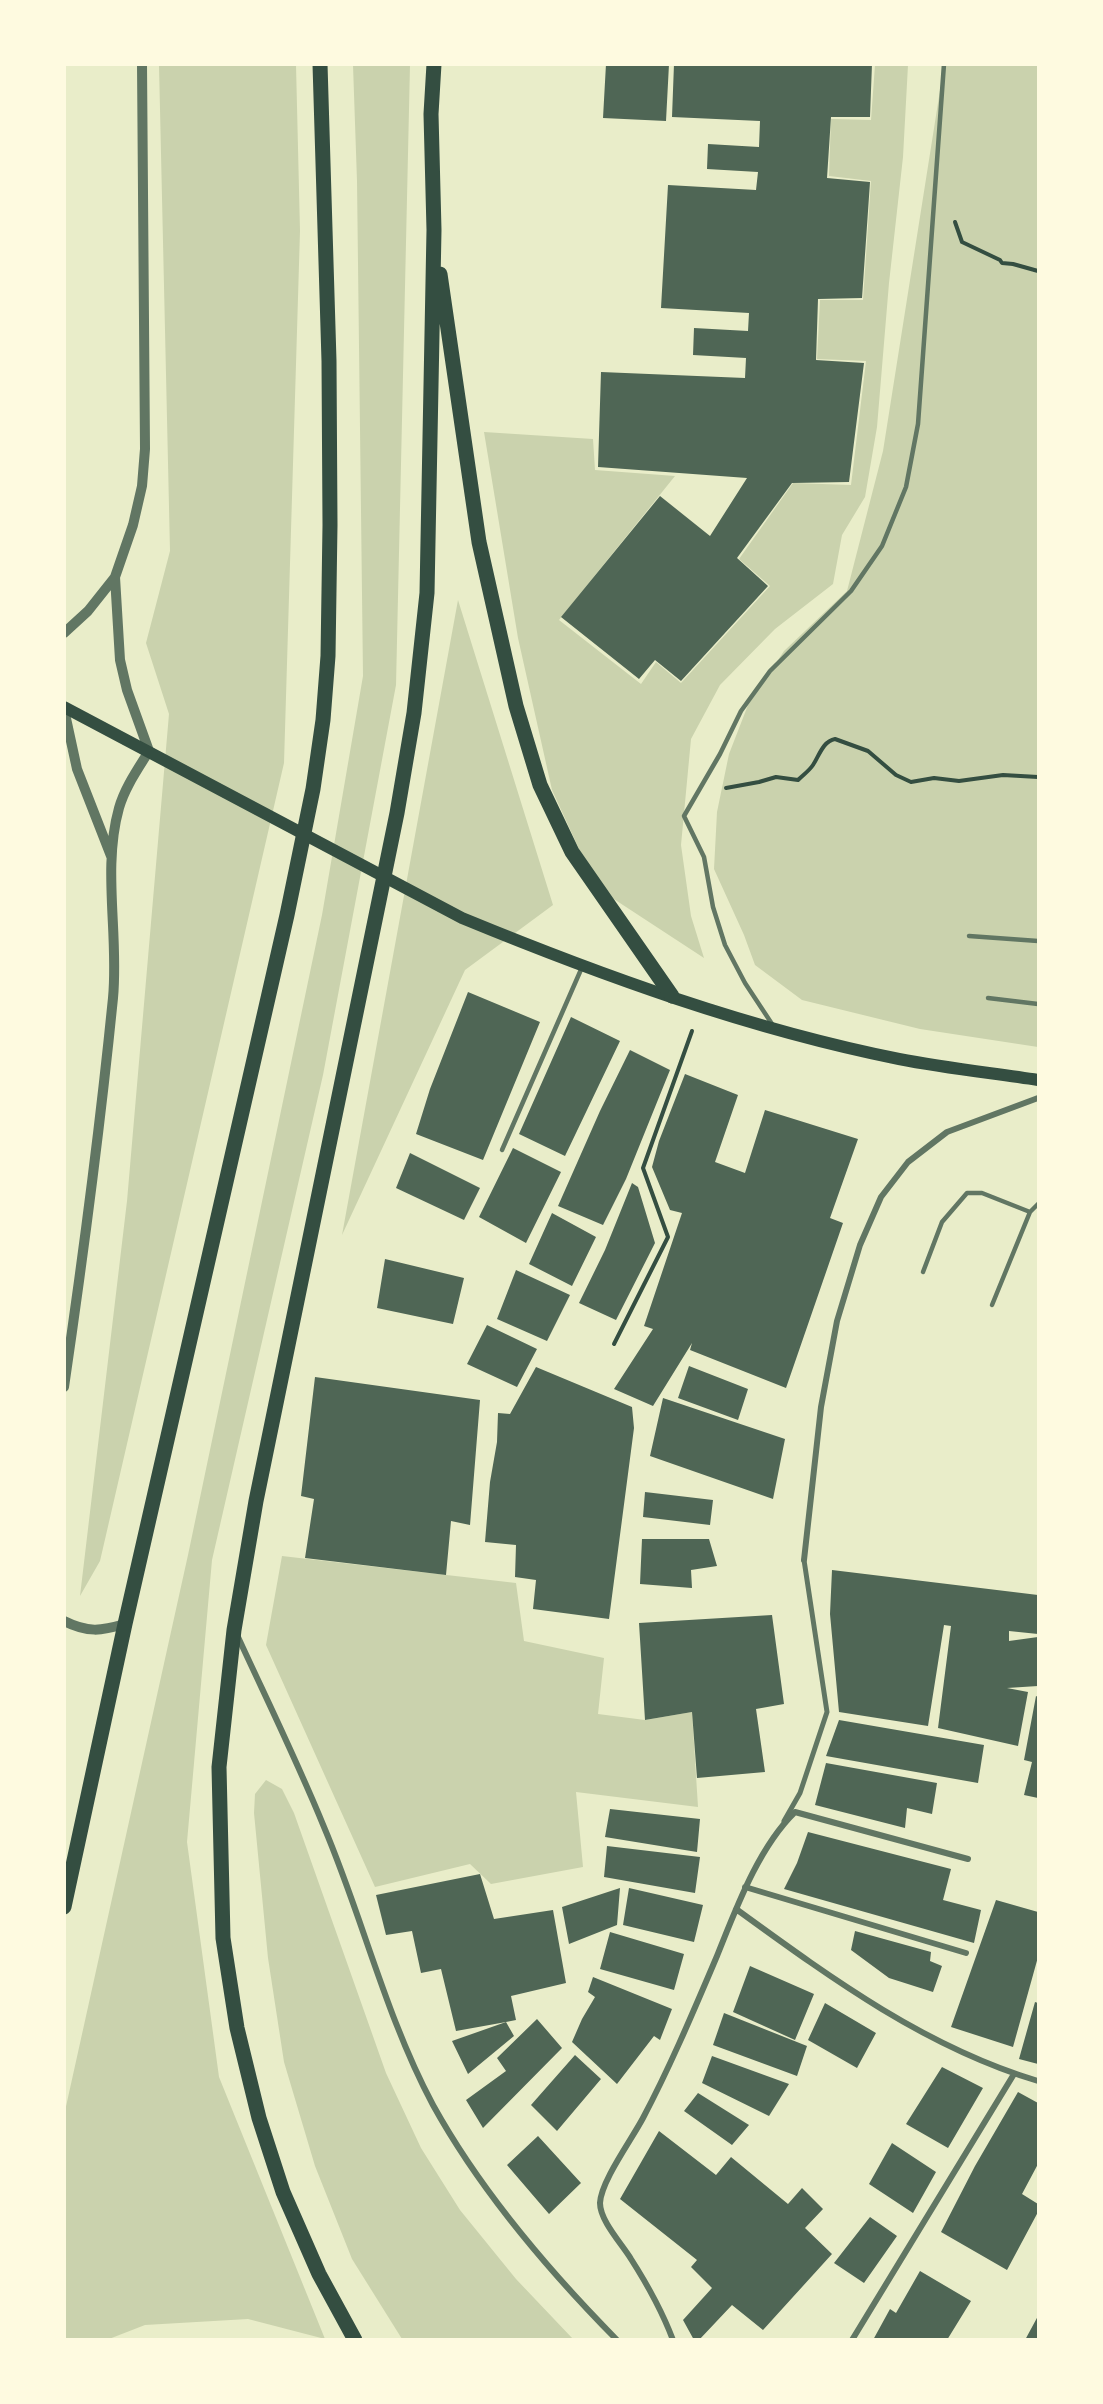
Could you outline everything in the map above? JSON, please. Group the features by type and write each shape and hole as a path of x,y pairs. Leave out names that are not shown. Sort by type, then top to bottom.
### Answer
{"main road":[{"path":"64,1907 125,1624 287,915 313,789 323,720 328,656 330,513 329,361 320,64"},
{"path":"355,2340 319,2274 283,2192 259,2118 237,2028 223,1938 219,1767 234,1629 256,1501 398,813 414,713 427,593 434,231 432,114 434,64"},
{"path":"434,231 479,542 516,706 540,785 572,852 672,996"},
{"path":"64,708 462,918 582,965 776,1029 900,1059 1038,1080"}],"street":[{"path":"64,633 88,611 115,577 133,525 142,486 145,450 142,64"},
{"path":"64,1387 101,1112 116,968 111,856 119,806 130,782 149,752 127,690 120,660 115,577"},
{"path":"64,708 77,769 111,856"},
{"path":"673,2340 663,2313 631,2259 608,2226 600,2204 610,2174 647,2109 697,2002 745,1887 800,1793 827,1712 804,1560 821,1407 837,1321 860,1245 881,1197 908,1162 947,1132 1038,1098"},
{"path":"64,1621 87,1630 105,1630 125,1624"},
{"path":"234,1629 324,1827 401,2038 434,2106 473,2169 519,2231 573,2296 617,2340"},
{"path":"783,1824 795,1812 968,1859"},
{"path":"745,1887 966,1953"},
{"path":"736,1909 824,1973 904,2024 950,2048 1014,2074 1038,2081"},
{"path":"852,2340 1014,2074"}],"lane":[{"path":"776,1029 745,983 725,945 713,908 704,857 684,816 720,754 741,711 770,671 851,591 882,546 906,487 918,424 944,64"},
{"path":"969,936 1038,941"},
{"path":"502,1150 582,965"},
{"path":"988,998 1038,1004"},
{"path":"923,1272 942,1222 966,1192 982,1193 1030,1212"},
{"path":"992,1305 1030,1212 1038,1204"}],"path":[{"path":"935,189 951,204 962,242 991,255 1002,263 1038,271"},
{"path":"748,784 776,777 798,780 811,767 826,744 835,739 868,751 896,775 910,782 934,778 959,781 1003,775 1038,777"},
{"path":"614,1344 668,1237 643,1168 701,1006"}],"green space":[{"path":"159,65 296,65 300,231 284,763 100,1561 80,1596 127,1201 169,714 146,643 170,551"},
{"path":"353,65 410,65 396,685 323,1075 212,1560 187,1842 219,2077 325,2339 248,2319 145,2325 109,2339 65,2340 65,2111 188,1555 322,915 363,676 357,181"},
{"path":"875,65 908,65 903,157 889,283 877,427 865,497 842,535 833,584 775,629 720,685 691,739 681,845 691,916 704,958 597,888 552,790 518,638 484,432 593,439 595,470 675,476 559,620 641,684 656,662 681,683 770,586 739,559 793,483 851,485 866,361 817,359 820,300 863,300 871,181 829,176 831,119 871,120"},
{"path":"944,65 1038,65 1038,1047 920,1029 802,1000 755,965 714,869 717,812 729,754 748,705 784,651 847,591 883,451"},
{"path":"458,600 553,905 465,970 342,1235"},
{"path":"282,1556 516,1583 524,1641 604,1658 598,1714 645,1720 692,1712 698,1807 576,1792 583,1867 491,1884 470,1864 375,1887 266,1645"},
{"path":"266,1780 282,1789 294,1813 386,2073 421,2148 460,2210 516,2279 573,2339 402,2339 352,2259 315,2166 284,2062 268,1958 254,1813 255,1794"}],"building":[{"path":"606,64 669,64 666,121 603,118"},
{"path":"674,64 872,64 870,117 831,117 827,178 870,182 862,298 818,299 816,360 864,363 849,482 792,483 737,558 768,586 681,681 655,660 639,679 561,617 660,496 710,536 747,478 598,467 601,372 745,378 746,358 693,355 694,328 748,331 749,313 661,308 668,185 756,190 758,172 707,169 708,144 759,147 760,121 672,117"},
{"path":"468,992 540,1022 483,1160 416,1134 430,1089"},
{"path":"571,1017 620,1041 565,1156 519,1134"},
{"path":"630,1050 670,1070 626,1179 603,1225 558,1206"},
{"path":"685,1074 738,1095 715,1162 745,1173 765,1110 858,1139 830,1218 843,1223 786,1388 690,1350 692,1343 653,1406 614,1389 653,1329 644,1326 682,1213 670,1210 652,1167 659,1141"},
{"path":"513,1148 561,1172 526,1243 479,1217"},
{"path":"410,1153 480,1188 464,1220 396,1188"},
{"path":"632,1183 638,1187 655,1243 616,1320 579,1303 605,1250"},
{"path":"552,1213 596,1237 572,1286 529,1264"},
{"path":"385,1259 464,1278 453,1324 377,1308"},
{"path":"516,1270 570,1295 547,1341 497,1319"},
{"path":"487,1325 537,1349 517,1387 467,1364"},
{"path":"689,1366 748,1389 738,1420 678,1398"},
{"path":"536,1367 632,1407 634,1428 609,1619 533,1609 536,1580 515,1577 516,1545 485,1542 490,1482 497,1442 498,1413 510,1414"},
{"path":"315,1377 480,1400 470,1525 451,1521 446,1575 305,1558 314,1499 301,1496"},
{"path":"663,1398 785,1439 773,1499 650,1456"},
{"path":"645,1492 713,1500 710,1525 643,1517"},
{"path":"642,1539 709,1539 717,1566 691,1570 692,1588 640,1584"},
{"path":"832,1570 1038,1595 1038,1634 1009,1631 1009,1641 1038,1637 1038,1686 1007,1688 1028,1692 1018,1746 938,1728 951,1626 944,1625 928,1726 839,1712 830,1614"},
{"path":"772,1615 784,1704 756,1709 765,1772 697,1778 692,1712 645,1720 639,1623"},
{"path":"1036,1696 1038,1697 1038,1798 1024,1795 1032,1762 1024,1760"},
{"path":"839,1720 984,1745 978,1783 826,1756"},
{"path":"826,1763 937,1783 932,1814 907,1808 905,1828 815,1805"},
{"path":"610,1809 700,1819 697,1852 605,1837"},
{"path":"808,1832 951,1869 943,1900 981,1910 974,1943 784,1889 797,1863"},
{"path":"607,1846 700,1857 695,1893 604,1877"},
{"path":"480,1874 494,1919 553,1910 566,1983 511,1996 516,2020 456,2031 441,1969 421,1973 412,1931 386,1935 376,1895"},
{"path":"620,1888 617,1925 569,1944 562,1907"},
{"path":"629,1888 703,1905 694,1942 623,1925"},
{"path":"996,1900 1038,1912 1038,1957 1013,2047 951,2027"},
{"path":"855,1931 931,1952 930,1961 942,1966 933,1992 889,1978 851,1950"},
{"path":"610,1932 684,1954 674,1990 600,1969"},
{"path":"750,1966 814,1994 795,2040 733,2012"},
{"path":"593,1977 672,2009 660,2040 654,2036 617,2084 572,2042 595,1997 588,1992"},
{"path":"1035,2002 1038,2003 1038,2064 1019,2059"},
{"path":"825,2003 876,2033 857,2068 808,2040"},
{"path":"724,2013 807,2046 797,2076 713,2045"},
{"path":"537,2019 562,2048 483,2128 466,2100 506,2071 497,2058"},
{"path":"506,2022 514,2036 468,2074 452,2041"},
{"path":"575,2055 601,2079 557,2131 531,2105"},
{"path":"712,2056 789,2084 769,2116 702,2083"},
{"path":"942,2067 983,2088 948,2148 906,2124"},
{"path":"1018,2092 1038,2103 1038,2164 1022,2194 1038,2204 1038,2212 1007,2270 941,2232 975,2166"},
{"path":"698,2093 749,2125 732,2145 684,2111"},
{"path":"659,2131 716,2175 731,2157 788,2204 802,2188 823,2209 805,2228 832,2254 763,2330 732,2305 699,2340 694,2340 683,2320 712,2288 691,2267 697,2260 620,2199"},
{"path":"538,2136 581,2183 549,2214 507,2165"},
{"path":"892,2143 936,2172 913,2213 869,2184"},
{"path":"870,2217 897,2236 864,2283 834,2263"},
{"path":"920,2271 971,2301 947,2340 873,2340 890,2309 896,2313"},
{"path":"1038,2316 1038,2340 1025,2340"}]}
